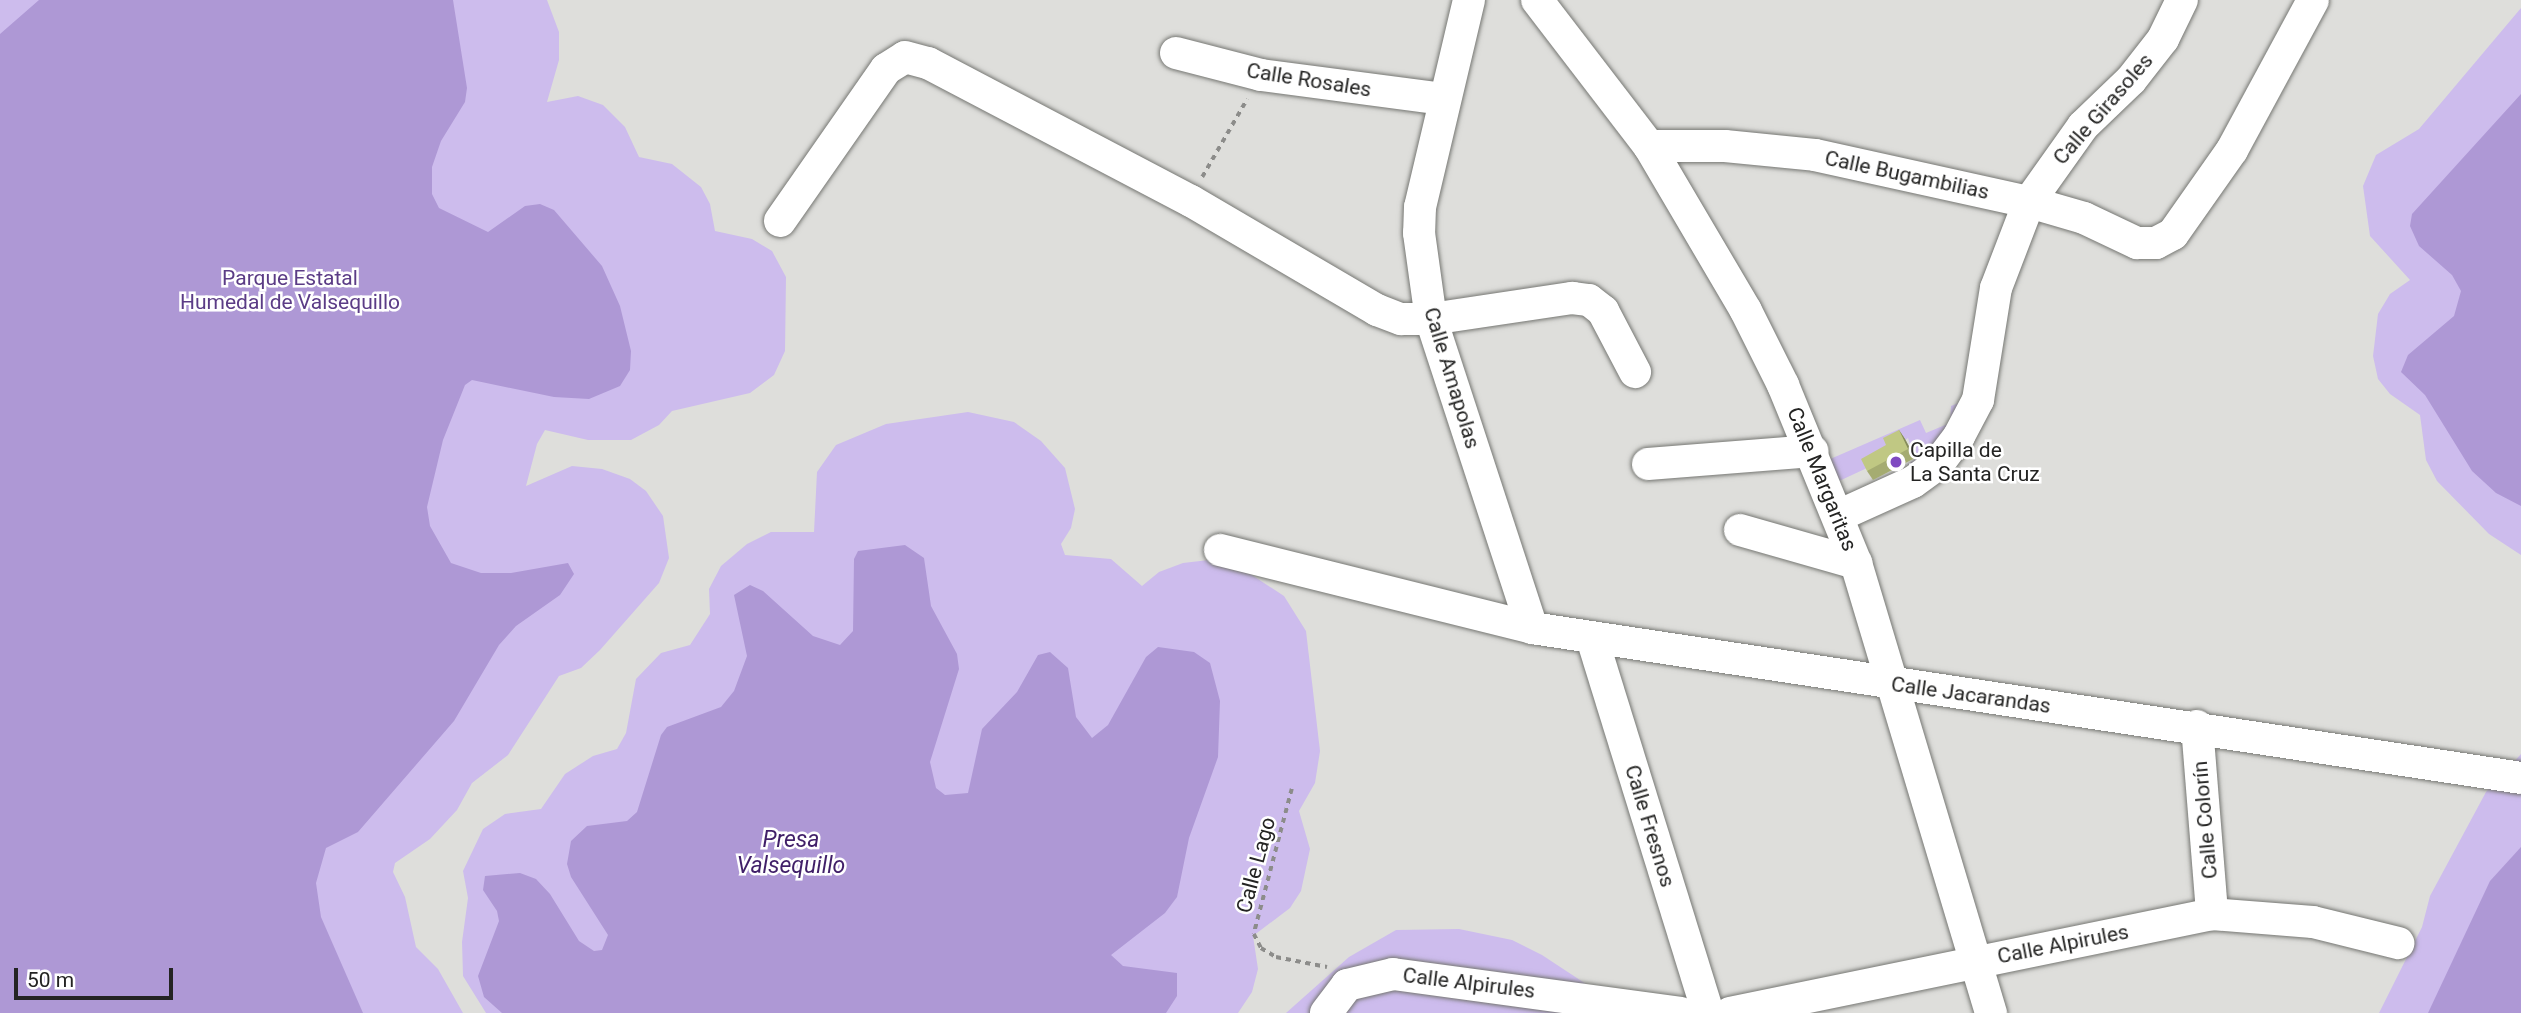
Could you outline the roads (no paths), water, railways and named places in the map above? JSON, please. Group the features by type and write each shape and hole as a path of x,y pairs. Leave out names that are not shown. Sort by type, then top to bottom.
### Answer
{"street":[{"name":"Calle Amapolas","path":"1469,0 1420,207 1419,233 1431,319 1532,628"},
{"name":"Calle Margaritas","path":"1537,0 1649,146 1746,311 1812,451 1856,563 1991,1013"},
{"name":"Calle Girasoles","path":"1838,516 1913,482 1938,464 1959,436 1978,400 1996,288 2029,202 2076,135 2131,80 2163,40 2182,0"},
{"name":"Calle Bugambilias","path":"1649,146 1725,146 1815,155 2029,202 2084,218 2137,243 2156,243 2173,234 2232,150 2313,0"},
{"name":"Calle Rosales","path":"1176,53 1261,75 1444,99"},
{"path":"780,221 886,69 905,57 928,63 1191,201 1377,310 1401,319 1431,319 1572,298 1589,300 1603,311 1635,372"},
{"path":"1648,464 1812,451"},
{"path":"1740,530 1856,563"},
{"name":"Calle Jacarandas","path":"1220,550 1532,628 1891,684 2197,726 2521,778"},
{"name":"Calle Fresnos","path":"1592,638 1708,1013"},
{"name":"Calle Colorín","path":"2197,726 2213,914"},
{"name":"Calle Alpirules","path":"1730,1013 2213,914 2313,922 2398,943"},
{"name":"Calle Alpirules","path":"1326,1013 1347,985 1374,975 1429,976 1680,1013"}],"water":[{"name":"Parque Estatal Humedal de Valsequillo","path":"39,0 453,0 467,88 465,102 441,141 432,167 432,194 439,208 488,232 525,206 540,204 554,210 602,266 620,306 631,351 630,370 620,386 589,399 554,397 472,380 465,385 443,440 427,507 430,526 451,563 481,573 511,573 568,563 574,574 560,595 516,626 499,645 454,721 358,832 326,848 316,883 321,917 363,1013 0,1013 0,34"},
{"path":"2521,94 2521,506 2496,493 2472,471 2425,395 2401,372 2408,355 2454,316 2461,291 2452,275 2419,246 2410,226 2412,214"},
{"name":"Presa Valsequillo","path":"905,545 924,558 931,606 957,654 959,669 930,762 936,788 945,795 968,793 982,729 1017,692 1038,655 1050,652 1068,668 1076,717 1092,738 1108,725 1146,657 1158,647 1194,652 1210,663 1220,701 1218,757 1189,838 1177,897 1165,913 1111,955 1123,966 1177,973 1177,996 1166,1013 502,1013 484,997 478,976 499,921 497,911 483,890 485,876 520,873 536,879 550,894 579,941 594,951 602,950 608,935 571,877 567,864 571,841 587,826 627,821 637,812 661,735 667,727 721,707 734,691 747,656 734,595 750,585 763,591 813,636 840,645 853,631 854,559 858,551"},
{"path":"2521,847 2521,1013 2428,1013 2490,881"}],"place":[{"name":"Capilla de La Santa Cruz","path":"1896,462"}]}
